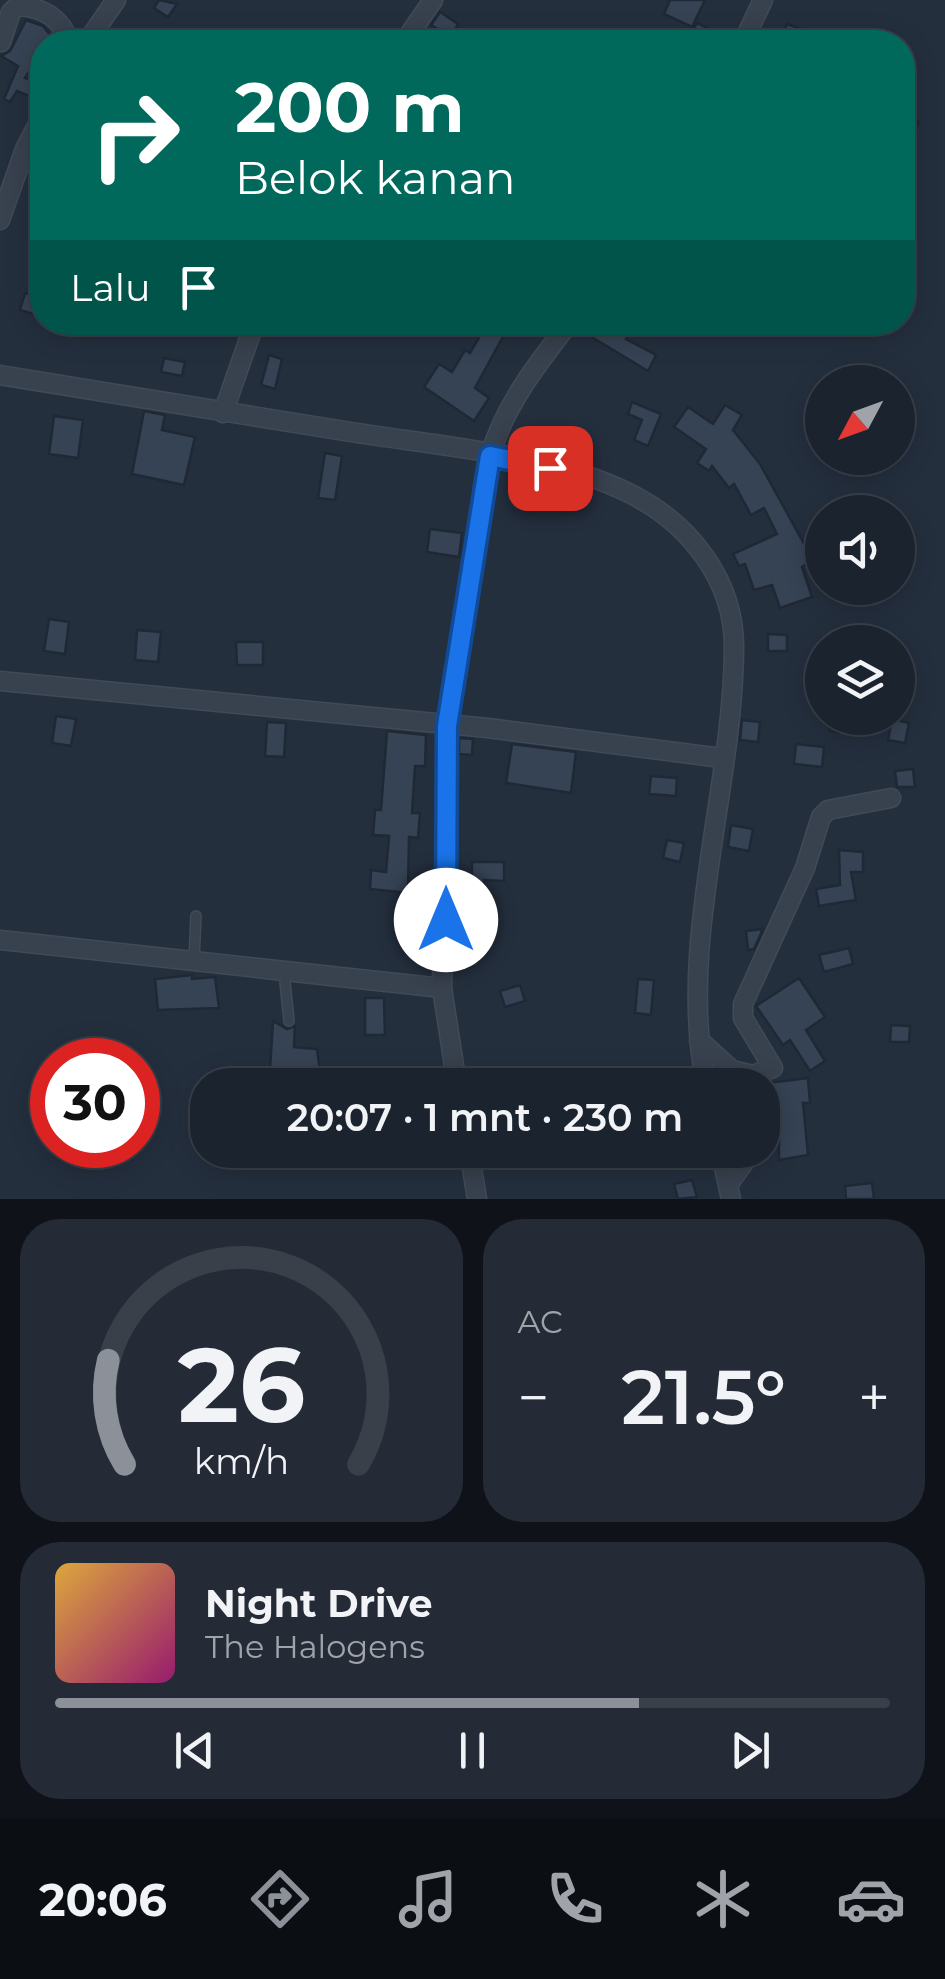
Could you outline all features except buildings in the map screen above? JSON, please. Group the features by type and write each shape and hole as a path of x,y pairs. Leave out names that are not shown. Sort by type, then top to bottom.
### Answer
{"street":[{"path":"95,30 116,0"},
{"path":"412,30 433,0"},
{"path":"748,30 762,0"},
{"path":"2,42 11,12 26,6 56,20 62,30"},
{"path":"0,220 30,139"},
{"path":"223,413 250,335"},
{"path":"454,1068 442,988 447,726 496,433 520,390 560,335"},
{"path":"0,375 550,468 630,494 671,520 697,545 722,584 735,644 707,883 699,1040 703,1068"},
{"path":"0,681 674,749 722,758"},
{"path":"773,1068 743,1018 743,1004 805,868 820,818 828,810 892,798"},
{"path":"0,940 442,988"},
{"path":"699,1040 730,1068"},
{"path":"471,1168 477,1199"},
{"path":"730,1192 743,1168"}],"lane":[{"path":"194,960 196,916"},
{"path":"284,972 288,1021"}],"route":[{"path":"446,920 447,726 490,456 550,468"}]}
